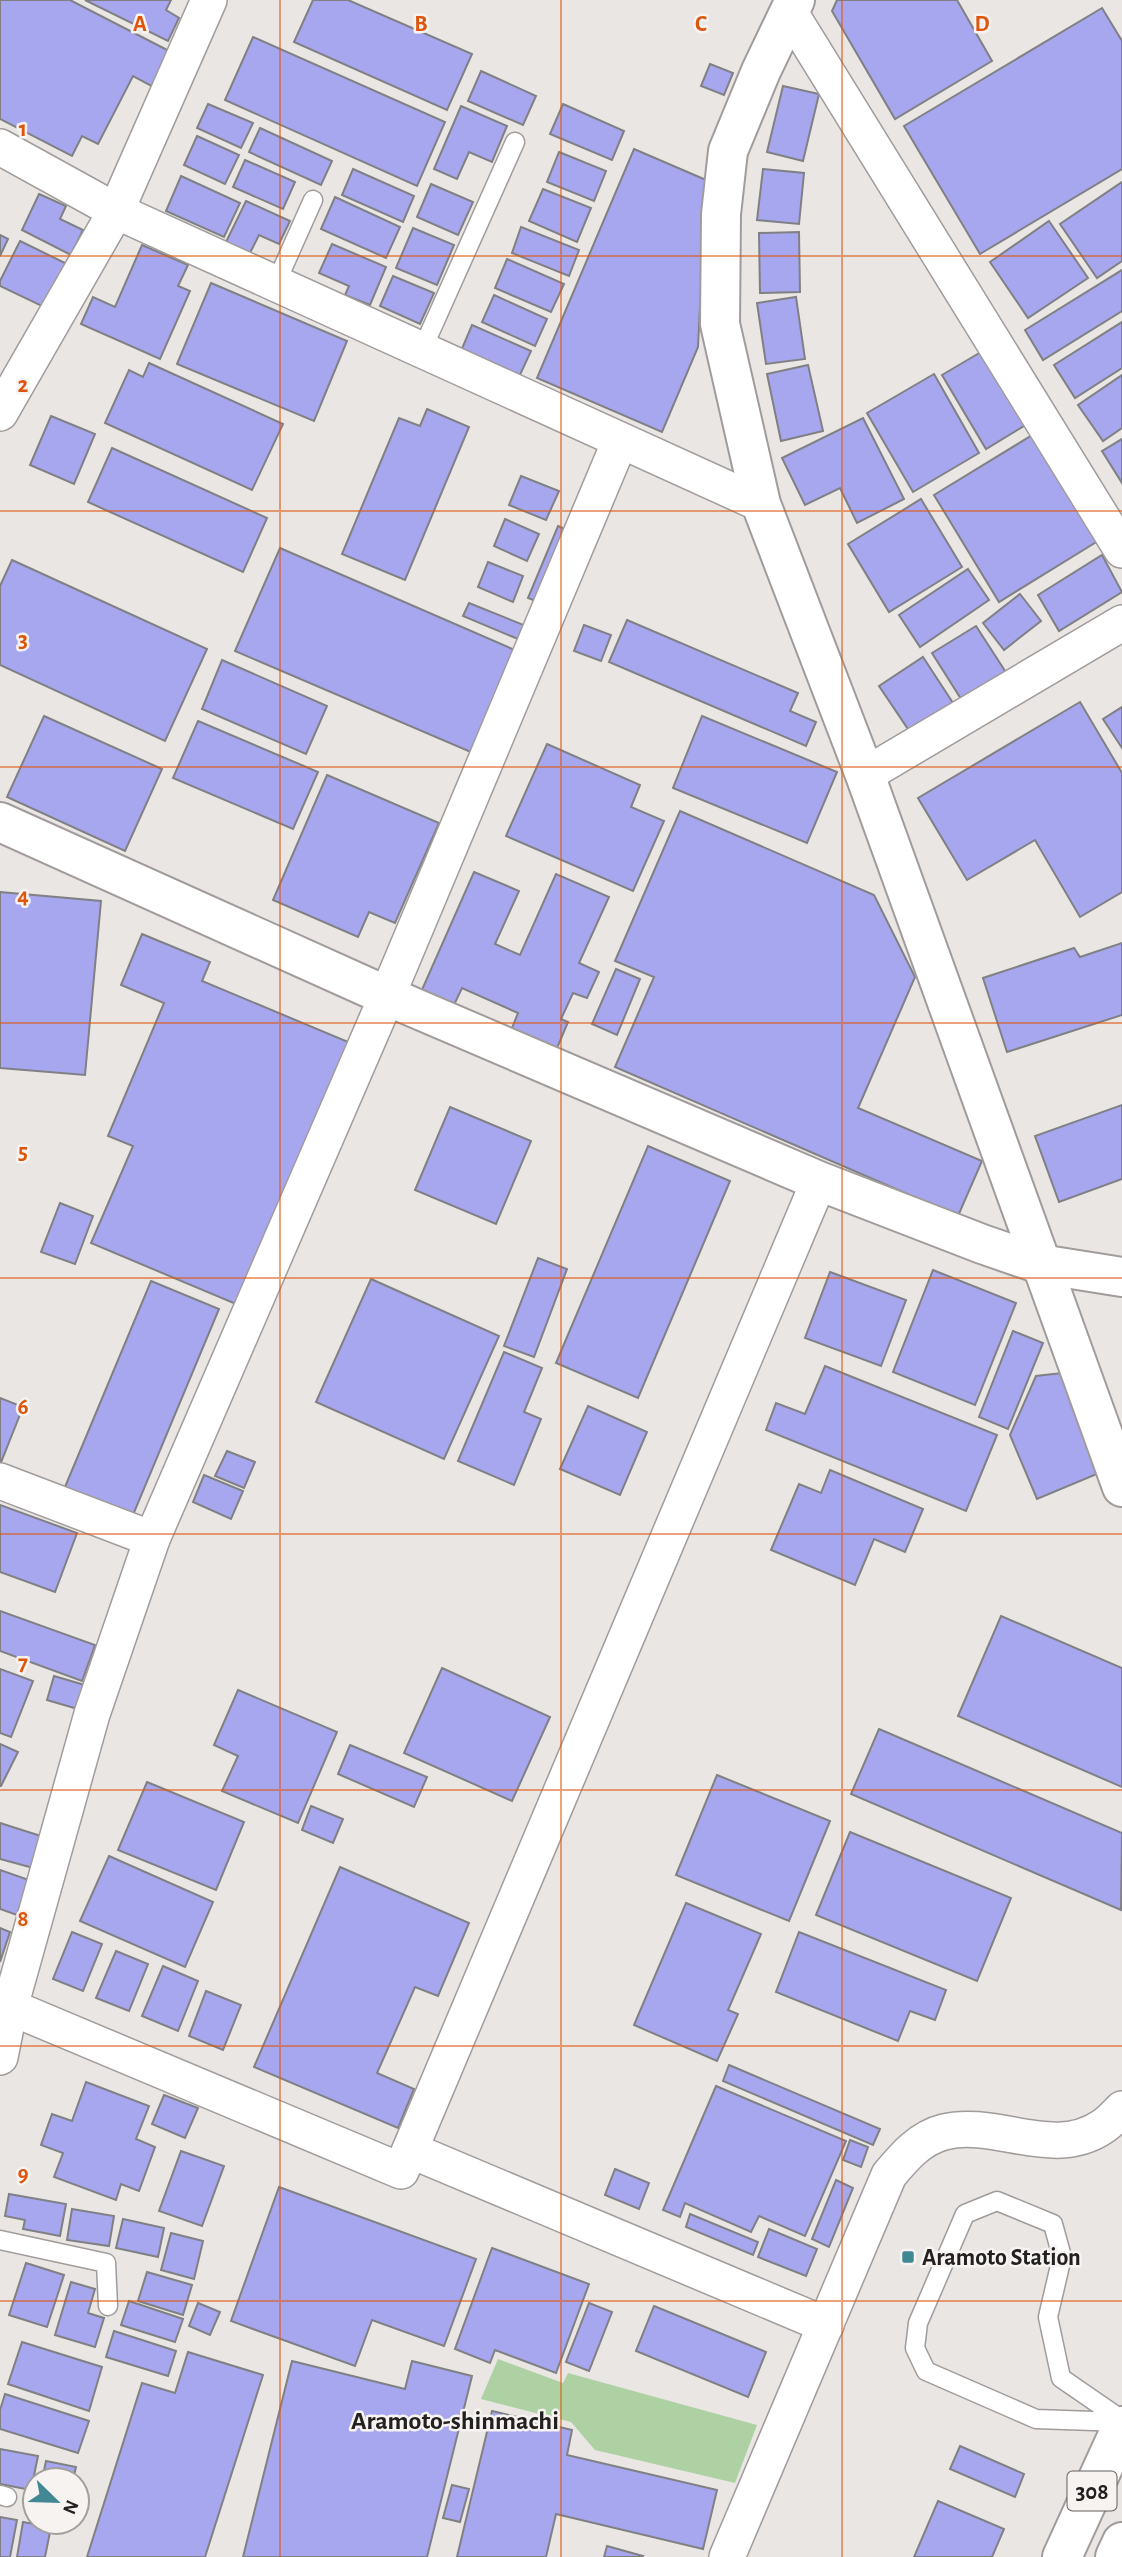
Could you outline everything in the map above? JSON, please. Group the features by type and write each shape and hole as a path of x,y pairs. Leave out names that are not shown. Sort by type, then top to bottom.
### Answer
{"main road":[{"path":"792,6 761,71 728,151 721,214 720,324 761,504 865,775 1122,1487"},
{"path":"0,822 387,996 819,1181 1041,1264 1122,1276"},
{"name":"308","path":"1062,2557 1122,2423"},
{"path":"1115,2557 1122,2542"}],"street":[{"path":"0,413 116,211 209,0"},
{"path":"792,6 1122,550"},
{"path":"0,147 116,211 761,504"},
{"path":"0,2057 5,2006 92,1714 152,1539 387,996 620,441"},
{"path":"865,775 1122,623"},
{"path":"5,2006 401,2171 819,1181"},
{"path":"0,1481 152,1539"},
{"path":"727,2557 889,2175 913,2148 943,2132 982,2129 1028,2139 1069,2141 1102,2128 1122,2109"},
{"path":"410,2150 826,2325"}],"lane":[{"path":"422,350 516,142"},
{"path":"276,283 313,200"},
{"path":"997,2201 1053,2224 1062,2257 1048,2317 1061,2378 1122,2423 1035,2419 926,2371 915,2348 918,2323 965,2214 997,2201"},
{"path":"0,2240 106,2263 108,2306"}],"green space":[{"path":"498,2359 563,2383 568,2373 757,2425 735,2483 595,2450 571,2422 481,2399"}],"building":[{"path":"0,0 70,0 175,54 157,89 133,76 98,144 82,136 72,156 0,119"},
{"path":"85,0 171,0 166,10 179,18 168,41"},
{"path":"313,0 348,0 472,54 447,110 294,42"},
{"path":"837,0 957,0 992,61 895,119 832,11"},
{"path":"1102,8 1122,41 1122,169 980,254 904,126"},
{"path":"253,37 445,122 417,186 225,100"},
{"path":"710,64 733,73 724,95 701,86"},
{"path":"481,71 536,96 523,125 468,101"},
{"path":"783,86 819,94 803,161 767,152"},
{"path":"208,104 253,123 241,148 197,128"},
{"path":"563,104 624,131 612,160 550,134"},
{"path":"461,106 507,126 492,162 469,152 457,179 434,169"},
{"path":"260,128 332,161 321,185 249,152"},
{"path":"197,136 239,155 225,184 184,165"},
{"path":"634,149 706,180 698,347 662,432 537,378"},
{"path":"559,152 606,171 594,201 547,182"},
{"path":"245,160 295,182 283,209 233,187"},
{"path":"353,169 414,196 403,222 342,195"},
{"path":"763,169 804,173 799,224 757,220"},
{"path":"181,176 240,203 224,237 166,211"},
{"path":"1122,182 1122,261 1097,278 1060,224"},
{"path":"431,184 473,202 458,235 417,217"},
{"path":"543,189 591,208 577,242 529,221"},
{"path":"39,194 66,206 60,219 83,230 71,255 22,230"},
{"path":"335,197 400,227 386,258 321,229"},
{"path":"246,201 290,221 279,244 259,235 250,253 226,242"},
{"path":"1049,221 1088,278 1028,318 990,262"},
{"path":"521,227 579,250 569,276 512,253"},
{"path":"413,228 454,245 437,285 396,268"},
{"path":"799,232 800,292 760,293 759,233"},
{"path":"0,235 8,239 0,256"},
{"path":"20,241 67,264 46,308 0,286"},
{"path":"332,244 386,267 370,305 345,295 349,286 319,273"},
{"path":"142,245 188,265 178,286 190,291 160,359 81,324 93,297 115,307"},
{"path":"507,259 564,284 551,312 495,288"},
{"path":"1122,270 1122,311 1043,360 1025,330"},
{"path":"393,276 434,293 420,324 380,306"},
{"path":"211,283 347,341 314,421 177,364"},
{"path":"494,295 547,319 535,346 482,322"},
{"path":"796,297 805,359 766,364 757,303"},
{"path":"1122,322 1122,368 1075,398 1054,365"},
{"path":"472,325 531,351 519,377 461,351"},
{"path":"986,349 1029,423 986,449 942,375"},
{"path":"149,363 283,424 252,490 105,423 129,370 143,377"},
{"path":"808,365 823,431 781,441 767,374"},
{"path":"934,374 979,453 913,492 867,413"},
{"path":"1122,375 1122,428 1103,441 1078,405"},
{"path":"427,409 469,427 405,580 342,554 399,418 420,426"},
{"path":"51,416 95,434 74,484 30,465"},
{"path":"863,418 904,499 857,523 840,488 805,505 782,458"},
{"path":"1034,434 1098,541 999,602 934,495"},
{"path":"1122,439 1122,483 1102,451"},
{"path":"112,448 267,518 243,572 88,502"},
{"path":"521,476 559,491 546,520 509,505"},
{"path":"921,499 962,567 889,612 848,544"},
{"path":"505,519 539,534 527,561 494,546"},
{"path":"558,526 573,533 543,604 528,598"},
{"path":"280,548 517,651 473,753 235,651"},
{"path":"1102,555 1122,592 1059,631 1038,595"},
{"path":"12,560 207,649 165,741 0,665 0,586"},
{"path":"488,562 523,576 513,602 478,587"},
{"path":"968,569 989,600 920,647 899,615"},
{"path":"1020,594 1041,621 1004,650 983,623"},
{"path":"469,603 531,628 525,642 463,616"},
{"path":"627,620 798,693 790,711 816,722 806,746 609,662"},
{"path":"584,625 611,635 601,661 574,651"},
{"path":"976,626 1007,674 963,702 932,653"},
{"path":"923,657 953,703 910,732 879,686"},
{"path":"222,660 327,706 306,754 202,709"},
{"path":"1080,702 1122,773 1122,892 1080,917 1035,840 967,880 918,798"},
{"path":"1122,707 1122,748 1103,719"},
{"path":"44,716 162,769 125,851 7,797"},
{"path":"702,716 837,772 807,843 673,788"},
{"path":"198,721 318,772 293,829 173,778"},
{"path":"547,744 640,785 631,807 664,821 633,891 506,836"},
{"path":"327,775 439,823 395,923 369,912 358,937 273,900"},
{"path":"680,811 874,895 915,977 858,1108 982,1161 958,1216 615,1067 654,977 615,961"},
{"path":"474,872 519,891 495,944 520,955 556,874 609,897 579,963 599,972 587,998 573,993 561,1019 568,1022 555,1053 510,1033 518,1013 462,988 453,1007 421,992"},
{"path":"0,892 101,901 85,1075 0,1068"},
{"path":"142,934 210,962 202,981 353,1044 243,1307 91,1243 133,1146 108,1136 164,1003 121,985"},
{"path":"1122,943 1122,1015 1007,1052 983,978 1074,948 1080,957"},
{"path":"616,969 640,979 617,1035 592,1024"},
{"path":"1122,1105 1122,1179 1059,1202 1035,1136"},
{"path":"450,1107 531,1141 496,1224 415,1190"},
{"path":"648,1146 730,1181 638,1398 556,1363"},
{"path":"60,1203 93,1216 75,1264 41,1252"},
{"path":"538,1258 567,1269 534,1357 504,1346"},
{"path":"933,1270 1016,1303 975,1405 893,1372"},
{"path":"830,1272 906,1300 881,1366 805,1338"},
{"path":"371,1279 499,1336 444,1459 316,1402"},
{"path":"151,1281 219,1309 133,1515 65,1487"},
{"path":"1013,1331 1043,1343 1008,1429 979,1417"},
{"path":"504,1352 542,1368 524,1412 541,1419 514,1485 458,1461"},
{"path":"825,1366 997,1435 966,1511 766,1430 776,1403 805,1414"},
{"path":"1062,1373 1104,1471 1037,1499 1010,1435 1036,1376"},
{"path":"0,1398 23,1407 0,1465"},
{"path":"588,1406 647,1432 620,1495 560,1469"},
{"path":"227,1451 255,1462 244,1488 215,1476"},
{"path":"830,1470 923,1509 905,1552 874,1539 855,1585 771,1550 799,1484 821,1493"},
{"path":"204,1475 243,1491 231,1519 193,1502"},
{"path":"0,1505 77,1533 55,1592 0,1572"},
{"path":"0,1611 95,1645 82,1681 0,1651"},
{"path":"1001,1616 1122,1668 1122,1787 958,1716"},
{"path":"442,1668 550,1717 512,1801 404,1753"},
{"path":"0,1669 33,1681 11,1737 0,1733"},
{"path":"54,1676 88,1686 81,1710 47,1700"},
{"path":"238,1690 337,1732 298,1823 222,1791 238,1756 214,1745"},
{"path":"879,1729 1122,1833 1121,1910 851,1794"},
{"path":"0,1744 18,1752 1,1786 0,1786"},
{"path":"350,1745 427,1777 414,1807 338,1774"},
{"path":"717,1775 830,1821 789,1921 676,1875"},
{"path":"147,1782 244,1822 216,1890 118,1850"},
{"path":"311,1806 343,1819 333,1843 302,1830"},
{"path":"0,1823 47,1838 37,1869 0,1859"},
{"path":"850,1832 1011,1898 977,1981 816,1915"},
{"path":"109,1856 213,1902 185,1967 80,1921"},
{"path":"340,1867 469,1923 438,1996 415,1987 377,2073 414,2089 398,2128 254,2067"},
{"path":"0,1870 29,1880 17,1915 0,1909"},
{"path":"686,1903 761,1934 728,2010 738,2014 717,2061 634,2025"},
{"path":"0,1928 10,1932 0,1962"},
{"path":"72,1932 102,1944 83,1991 53,1979"},
{"path":"799,1932 946,1990 935,2020 910,2011 898,2041 776,1992"},
{"path":"116,1951 148,1964 129,2011 96,1998"},
{"path":"163,1966 198,1981 178,2031 142,2016"},
{"path":"206,1991 241,2005 223,2050 189,2036"},
{"path":"729,2065 880,2129 873,2145 723,2081"},
{"path":"86,2082 149,2106 136,2139 155,2147 139,2191 121,2184 116,2200 54,2177 63,2153 41,2145 52,2114 72,2121"},
{"path":"716,2086 846,2141 805,2236 759,2216 751,2232 685,2203 680,2217 663,2210"},
{"path":"164,2095 198,2108 185,2138 152,2124"},
{"path":"850,2140 868,2147 861,2167 843,2160"},
{"path":"181,2151 224,2166 202,2226 159,2211"},
{"path":"615,2169 649,2183 639,2209 605,2195"},
{"path":"836,2180 853,2188 829,2247 812,2239"},
{"path":"279,2187 476,2259 444,2346 372,2320 355,2366 231,2321"},
{"path":"9,2194 66,2204 60,2236 23,2229 25,2220 5,2216"},
{"path":"72,2209 114,2216 109,2246 67,2240"},
{"path":"690,2214 758,2242 753,2255 686,2227"},
{"path":"123,2219 164,2228 158,2257 116,2248"},
{"path":"769,2229 817,2249 806,2276 758,2257"},
{"path":"171,2233 203,2241 194,2279 161,2270"},
{"path":"492,2248 589,2284 556,2373 495,2350 490,2363 455,2349"},
{"path":"26,2263 64,2275 47,2327 9,2315"},
{"path":"147,2272 192,2285 183,2315 138,2301"},
{"path":"71,2282 95,2289 88,2313 104,2318 95,2347 55,2335"},
{"path":"129,2301 183,2319 175,2342 121,2325"},
{"path":"198,2303 220,2312 210,2335 189,2326"},
{"path":"589,2303 612,2312 589,2371 566,2362"},
{"path":"654,2306 766,2352 748,2397 636,2351"},
{"path":"114,2331 176,2351 168,2376 106,2357"},
{"path":"22,2342 102,2367 89,2411 8,2384"},
{"path":"188,2352 263,2375 205,2557 87,2557 142,2383 175,2393"},
{"path":"292,2361 405,2389 412,2361 472,2376 427,2557 243,2557"},
{"path":"5,2394 89,2421 78,2453 0,2429 0,2410"},
{"path":"492,2411 572,2430 567,2455 717,2490 703,2549 556,2514 546,2557 457,2557"},
{"path":"960,2446 1024,2474 1015,2497 950,2469"},
{"path":"0,2449 38,2456 36,2466 21,2466 21,2488 0,2484"},
{"path":"46,2461 71,2466 45,2466"},
{"path":"452,2485 469,2489 460,2522 443,2518"},
{"path":"938,2501 1004,2529 992,2557 914,2557"},
{"path":"0,2517 17,2520 10,2557 0,2557"},
{"path":"21,2534 21,2536 49,2536 45,2557 17,2557"},
{"path":"607,2546 643,2556 604,2557"}],"place":[{"name":"Aramoto Station","path":"908,2257"}],"district":[{"name":"Aramoto-shinmachi","path":"455,2420"}]}
